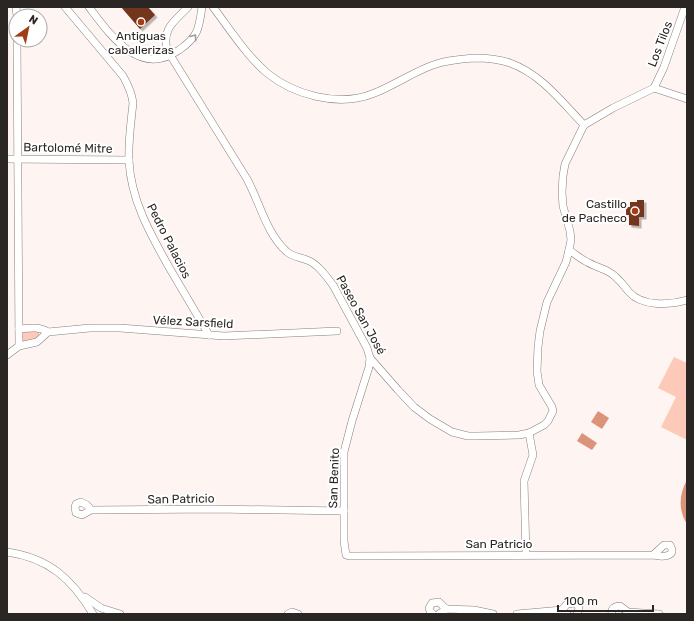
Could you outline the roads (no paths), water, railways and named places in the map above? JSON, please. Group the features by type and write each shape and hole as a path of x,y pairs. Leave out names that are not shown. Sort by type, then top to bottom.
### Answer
{"street":[{"name":"Pedro Palacios","path":"65,7 128,84 133,103 129,160 133,186 142,216 163,257 209,335"},
{"path":"89,7 126,49 144,59 154,60 171,56 194,38 198,31 202,7"},
{"name":"Paseo San José","path":"188,7 166,31 165,40 167,50 248,179 256,195 266,222 279,244 288,253 314,264 326,276 333,285 367,348 370,358 414,407 452,432 477,436 529,433"},
{"path":"213,7 253,59 266,72 293,89 313,96 338,100 354,99 372,94 435,64 458,59 483,58 509,62 530,73 552,91 584,125"},
{"name":"Los Tilos","path":"654,88 666,62 684,7"},
{"path":"17,48 19,346"},
{"path":"526,555 524,481 533,455 529,433 537,430 548,421 553,412 552,407 539,384 537,371 540,331 547,302 566,262 571,240 563,206 562,182 565,164 584,125 613,108 654,88 687,99"},
{"name":"Bartolomé Mitre","path":"7,159 129,160"},
{"path":"569,250 587,262 609,272 620,281 629,293 641,300 662,303 675,303 687,300"},
{"name":"Vélez Sarsfield","path":"19,329 37,327 48,332"},
{"name":"Vélez Sarsfield","path":"7,356 19,346 37,342 48,332 90,328 120,328 209,335 251,335 337,331"},
{"name":"San Benito","path":"346,555 344,541 345,447 369,367 370,358"},
{"name":"San Patricio","path":"91,510 215,509 344,511"},
{"path":"7,552 34,558 66,579 81,595 93,614"},
{"name":"San Patricio","path":"346,555 652,555"},
{"path":"81,595 101,608 120,614"},
{"path":"433,614 429,608 432,603 438,602 446,609 480,611 493,614"},
{"path":"517,614 565,612 567,604 574,603 578,605 579,609 577,614"},
{"path":"612,614 612,609 616,606 623,607 627,613 659,614"},
{"path":"439,614 446,609"},
{"path":"288,614 292,612 298,614"}],"place":[{"name":"Antiguas caballerizas","path":"141,22"},
{"name":"Castillo de Pacheco","path":"635,211"}]}
